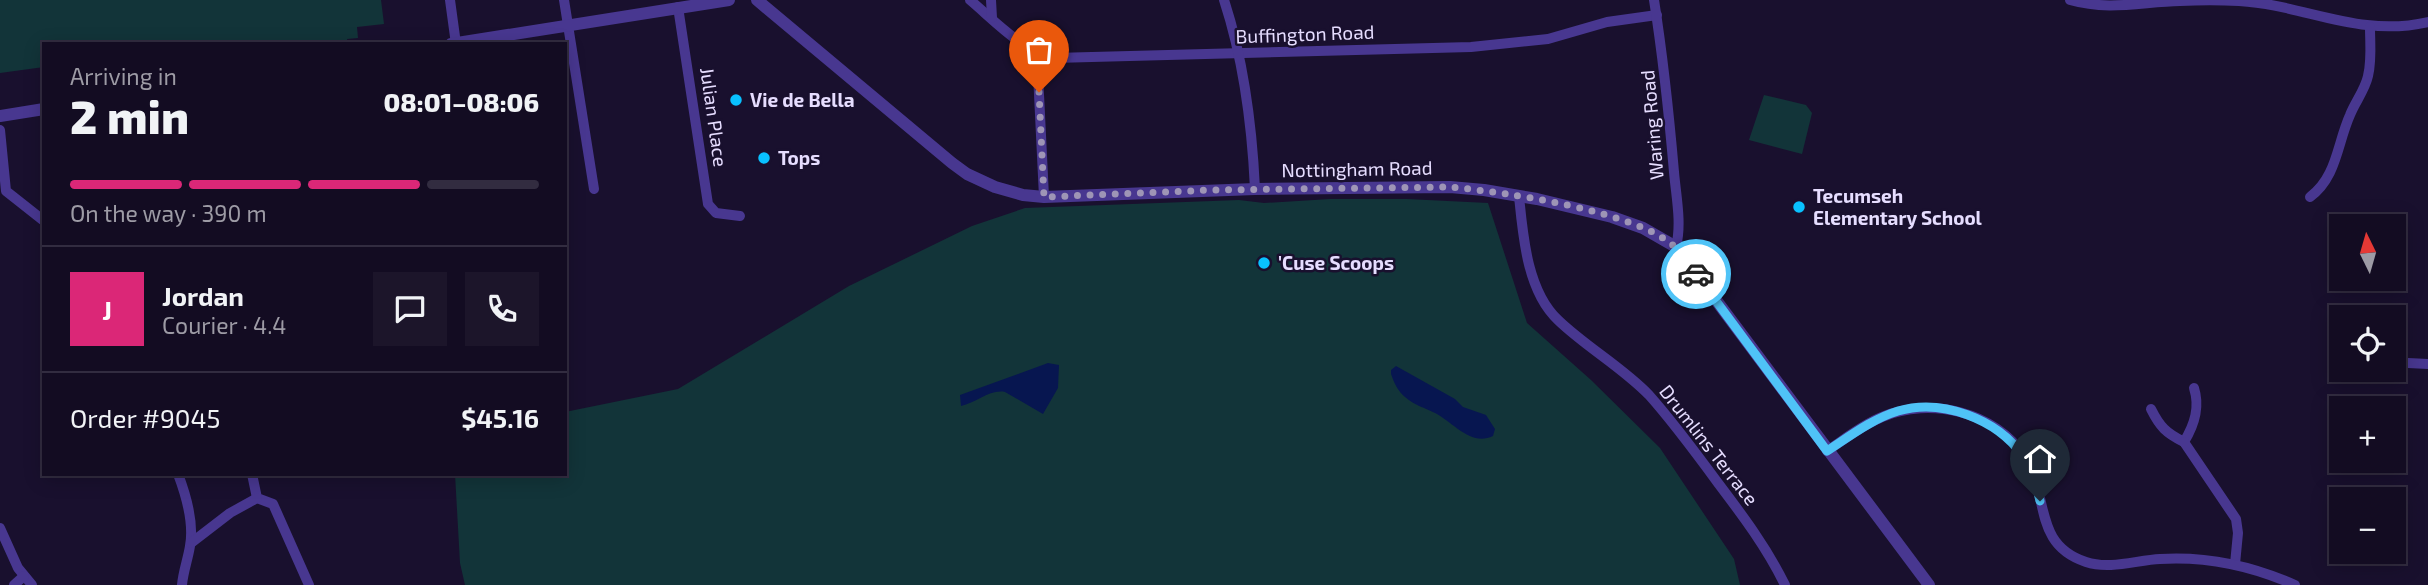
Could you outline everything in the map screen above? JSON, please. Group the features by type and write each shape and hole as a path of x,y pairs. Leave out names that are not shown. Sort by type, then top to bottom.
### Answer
{"street":[{"path":"450,0 454,42"},
{"path":"564,0 594,189"},
{"path":"460,42 678,4 729,0"},
{"name":"Nottingham Road","path":"757,0 967,174 995,187 1023,195 1044,197 1255,189 1450,187 1519,196 1612,217 1643,228 1676,247 1930,585"},
{"path":"970,0 1037,53 1044,197"},
{"path":"991,0 992,18"},
{"path":"1224,0 1240,54 1251,125 1255,189"},
{"name":"Waring Road","path":"1654,0 1665,69 1679,234 1676,247"},
{"path":"2070,0 2099,7 2180,1 2240,1 2370,27 2428,22"},
{"name":"Julian Place","path":"678,4 708,204 716,213 740,216"},
{"name":"Buffington Road","path":"1037,53 1054,58 1471,47 1548,39 1607,22 1657,15"},
{"path":"2310,197 2320,189 2336,162 2349,117 2367,80 2370,27"},
{"path":"0,116 42,108"},
{"path":"0,130 3,191 42,219"},
{"name":"Drumlins Terrace","path":"1519,196 1522,227 1532,272 1544,302 1558,321 1646,393 1679,431 1759,538 1785,585"},
{"path":"2408,363 2428,364"},
{"path":"2184,442 2197,412 2198,401 2194,387"},
{"path":"1827,451 1879,418 1901,411 1919,408 1944,409 1969,415 2001,433 2025,458 2034,476 2046,526 2052,538 2068,554 2097,565 2184,558 2235,564 2295,585"},
{"path":"2151,409 2160,428 2184,442 2236,519 2238,533 2235,564"},
{"path":"179,476 186,498 191,543 182,585"},
{"path":"252,476 257,498"},
{"path":"191,543 230,513 257,498"},
{"path":"257,498 272,504 309,585"},
{"path":"0,528 24,576 32,585"},
{"path":"14,585 24,576"}],"green space":[{"path":"0,0 381,0 384,24 357,27 358,38 347,39 348,42 42,42 42,67 0,73"},
{"path":"1764,95 1806,105 1812,113 1802,154 1749,140"},
{"path":"1330,199 1407,199 1488,203 1527,323 1591,380 1660,448 1734,559 1740,585 465,585 460,563 455,476 567,476 567,412 678,389 849,286 972,226 1025,208 1239,200 1264,203"}],"shaded area":[{"path":"1048,363 1059,365 1058,388 1043,414 1005,392 994,392 961,406 960,395"},
{"path":"1396,366 1455,399 1463,407 1486,415 1495,429 1493,436 1485,439 1470,436 1442,417 1408,400 1392,377 1391,370"}],"way so far":[{"path":"1039,92 1044,197 1212,190 1450,187 1484,190 1536,198 1612,217 1643,228 1676,247 1696,274"}],"place":[{"name":"Vie de Bella","path":"736,100"},
{"name":"Tops","path":"764,158"},
{"name":"Tecumseh Elementary School","path":"1799,207"},
{"name":"'Cuse Scoops","path":"1264,263"}],"route":[{"path":"1696,274 1827,451 1879,418 1919,408 1944,409 1985,422 2014,445 2025,458 2034,476 2040,501"}]}
